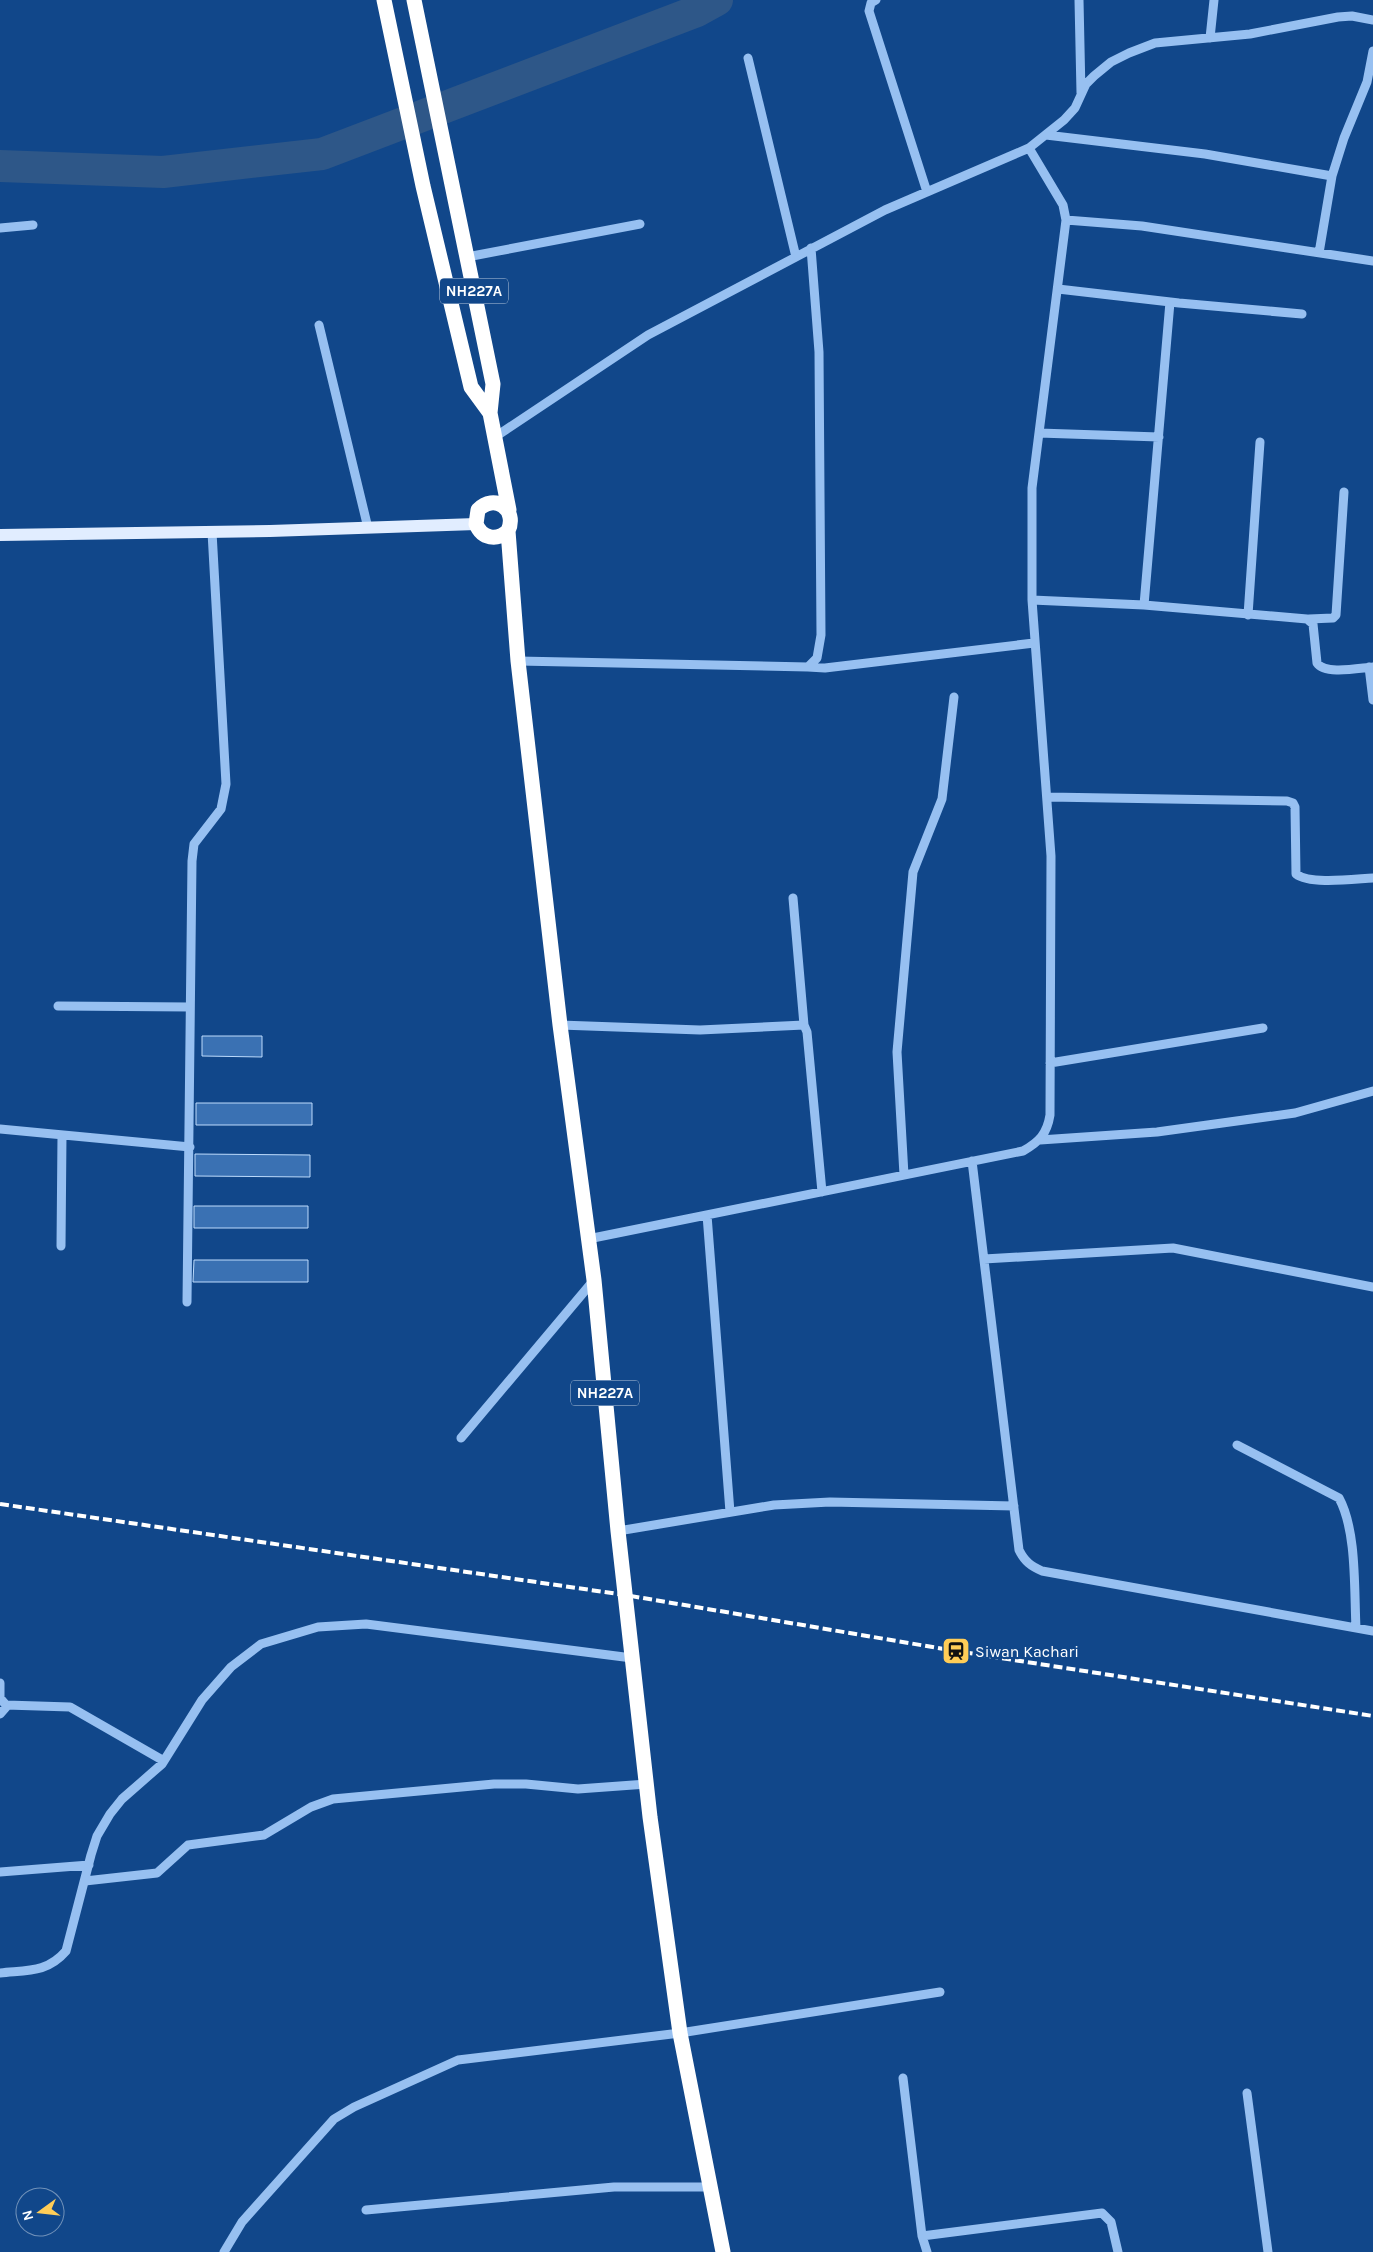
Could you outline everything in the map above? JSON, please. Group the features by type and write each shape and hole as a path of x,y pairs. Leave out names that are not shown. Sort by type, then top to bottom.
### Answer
{"highway":[{"name":"NH227A","path":"384,0 423,186 471,387 490,413"},
{"name":"NH227A","path":"414,0 493,384 490,413 512,520 508,530 518,661 560,1025 594,1280 618,1531 647,1784 680,2033 723,2252"},
{"path":"508,530 499,537 487,537 482,534 476,524 478,510 490,502 497,502 509,510"}],"main road":[{"path":"0,535 212,532 476,524"}],"street":[{"path":"876,0 871,4 869,11 927,192"},
{"path":"1079,0 1081,94"},
{"path":"1210,38 1214,0"},
{"path":"495,437 648,335 886,210 1029,148 1064,120 1075,108 1081,94 1094,76 1111,62 1155,43 1250,34 1338,17 1352,16 1373,20"},
{"path":"1319,253 1332,176 1344,138 1367,82 1373,51"},
{"path":"748,58 796,256"},
{"path":"1046,135 1205,154 1332,176"},
{"path":"588,1239 1023,1151 1040,1140 1048,1127 1050,1115 1051,856 1048,797 1034,643 1032,488 1066,220 1063,205 1029,148"},
{"path":"1066,220 1142,226 1373,261"},
{"path":"0,228 33,224"},
{"path":"467,257 640,224"},
{"path":"808,667 818,658 821,635 818,352 811,248"},
{"path":"1058,288 1170,302 1302,314"},
{"path":"1144,605 1170,302"},
{"path":"319,325 368,528"},
{"path":"1039,433 1159,437"},
{"path":"1248,615 1260,442"},
{"path":"1032,600 1144,605 1309,619 1333,618 1336,615 1344,492"},
{"path":"187,1302 190,1007 194,844 221,808 226,784 212,532"},
{"path":"1309,619 1313,624 1319,667 1329,670 1371,667 1373,700"},
{"path":"518,661 825,668 1034,643"},
{"path":"904,1175 897,1052 913,872 944,788 954,697"},
{"path":"1048,797 1287,801 1293,803 1295,808 1294,869 1300,878 1311,880 1373,878"},
{"path":"793,898 804,1026 808,1032 822,1192"},
{"path":"58,1006 190,1007"},
{"path":"560,1025 700,1030 804,1026"},
{"path":"1050,1063 1263,1028"},
{"path":"1040,1140 1157,1132 1295,1113 1373,1091"},
{"path":"0,1129 190,1147"},
{"path":"61,1246 62,1135"},
{"path":"972,1161 1019,1550 1029,1565 1042,1571 1373,1631"},
{"path":"707,1215 730,1512"},
{"path":"984,1259 1173,1248 1373,1287"},
{"path":"461,1438 594,1280"},
{"path":"1237,1445 1339,1498 1345,1510 1350,1531 1356,1628"},
{"path":"618,1531 774,1505 830,1502 1014,1506"},
{"path":"0,1973 44,1968 56,1962 66,1951 97,1836 110,1814 122,1799 164,1761 202,1700 231,1667 261,1644 318,1627 366,1624 632,1658"},
{"path":"0,1682 0,1698 7,1706 70,1707 164,1761"},
{"path":"0,1714 7,1706"},
{"path":"85,1881 157,1873 188,1845 264,1836 321,1802 333,1799 494,1784 526,1784 578,1789 647,1784"},
{"path":"0,1872 89,1865"},
{"path":"224,2252 232,2236 248,2215 334,2120 354,2107 458,2060 680,2033 940,1992"},
{"path":"903,2078 922,2236 927,2252"},
{"path":"1247,2093 1268,2252"},
{"path":"366,2210 614,2187 710,2187"},
{"path":"922,2236 1098,2213 1106,2215 1111,2222 1118,2252"}],"building":[{"path":"202,1036 262,1036 262,1057 202,1056"},
{"path":"196,1103 312,1103 312,1125 196,1125"},
{"path":"195,1154 310,1155 310,1177 195,1176"},
{"path":"194,1206 308,1206 308,1228 194,1228"},
{"path":"194,1260 308,1260 308,1282 193,1282"}],"waterway":[{"path":"0,166 163,172 322,154 697,11 717,0"}],"railway":[{"path":"0,1504 625,1595 956,1651 1373,1716"}],"place":[{"name":"Siwan Kachari","path":"956,1651"}]}
